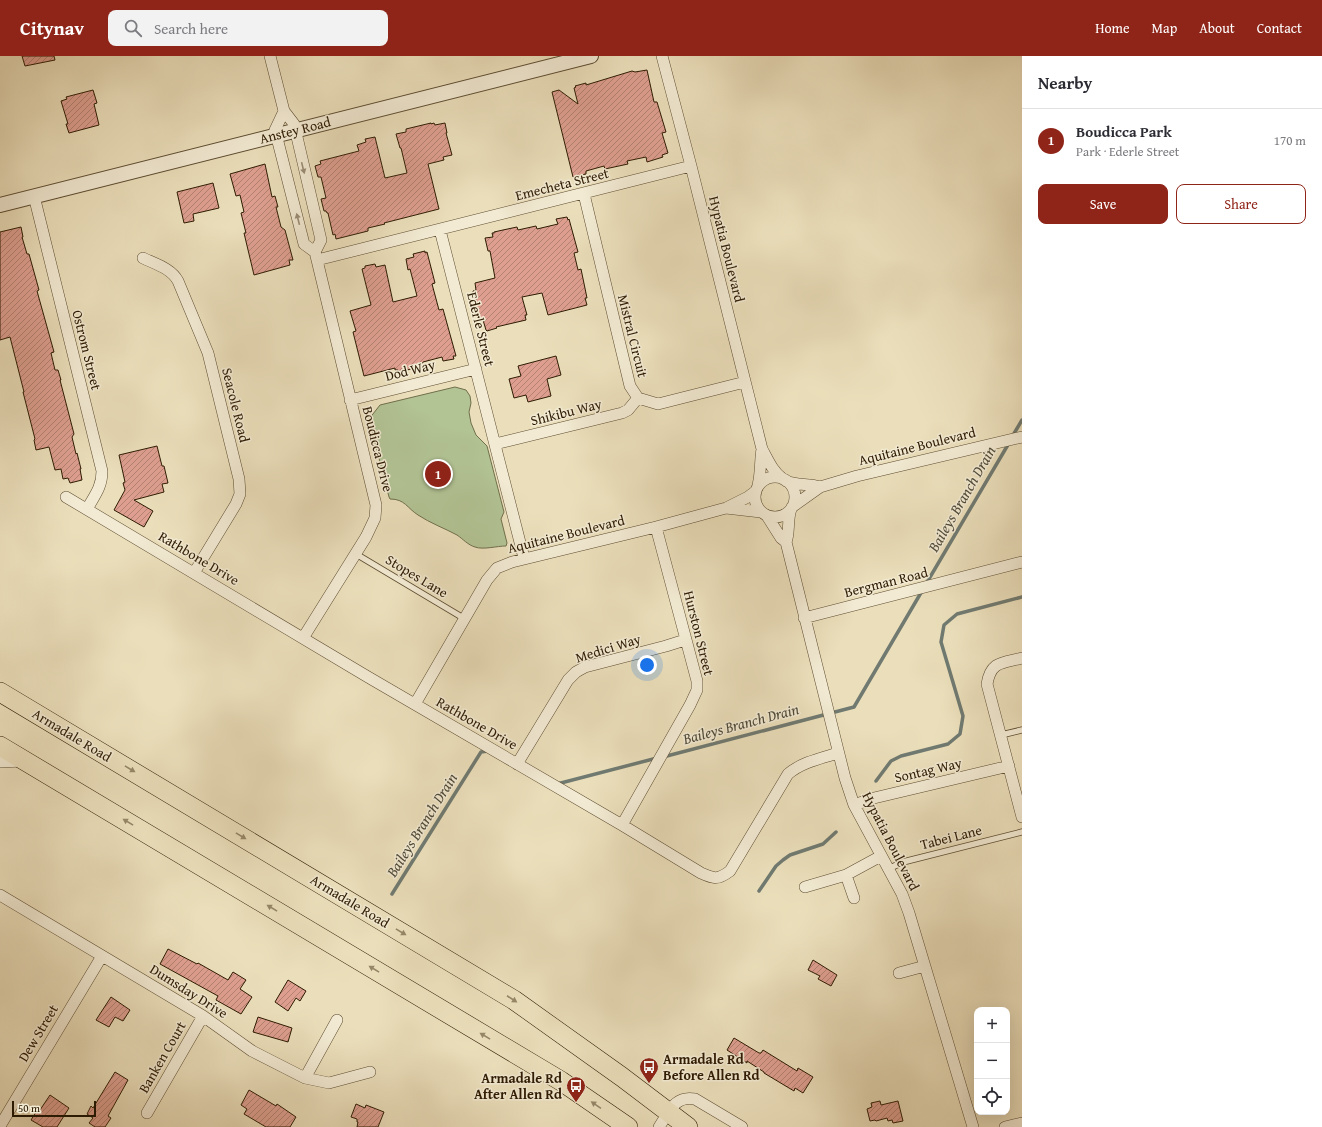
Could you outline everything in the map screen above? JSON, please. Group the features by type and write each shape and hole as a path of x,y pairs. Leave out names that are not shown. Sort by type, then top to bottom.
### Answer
{"highway":[{"name":"Armadale Road","path":"0,692 514,1000 664,1119 688,1127"},
{"path":"0,746 561,1081 628,1127"}],"street":[{"name":"Boudicca Drive","path":"270,56 284,111 294,124 321,240 316,256 376,505 376,518 356,554 303,638"},
{"name":"Anstey Road","path":"0,205 591,56"},
{"name":"Hypatia Boulevard","path":"662,56 762,449"},
{"path":"276,135 275,130 284,111"},
{"name":"Boudicca Drive","path":"276,135 304,244 316,256"},
{"name":"Emecheta Street","path":"440,230 691,166"},
{"name":"Mistral Circuit","path":"584,194 630,386 638,398 658,404 745,382"},
{"name":"Ostrom Street","path":"34,196 102,470 102,480 98,490 86,509"},
{"path":"316,256 440,230"},
{"name":"Ederle Street","path":"440,230 524,558"},
{"name":"Seacole Road","path":"142,258 171,272 178,281 208,353 239,479 240,494 236,504 194,573"},
{"name":"Dod Way","path":"350,400 476,369"},
{"name":"Shikibu Way","path":"495,444 622,413 628,410 638,398"},
{"name":"Aquitaine Boulevard","path":"791,508 820,487 857,476 1022,437"},
{"path":"726,508 764,514 773,517 786,513 791,508 795,498 792,488 779,476 762,449"},
{"path":"762,449 761,475 755,502 764,514"},
{"path":"726,508 748,497 767,479 778,478 785,480"},
{"name":"Aquitaine Boulevard","path":"785,480 792,484 812,484 820,487"},
{"name":"Rathbone Drive","path":"66,497 622,825 700,873 711,877 722,877 730,871 788,774 795,768 804,764 838,753"},
{"name":"Aquitaine Boulevard","path":"415,704 487,580 497,568 524,558 656,527 726,508"},
{"name":"Hypatia Boulevard","path":"786,542 789,536 791,508"},
{"name":"Hypatia Boulevard","path":"764,514 781,538 786,542 845,778 854,806 902,894 909,912 973,1127"},
{"name":"Hurston Street","path":"622,825 690,705 696,690 695,673 656,527"},
{"name":"Bergman Road","path":"804,618 1022,562"},
{"name":"Medici Way","path":"518,764 564,686 576,672 585,668 685,640"},
{"path":"1022,658 996,664 989,674 987,684 1022,817"},
{"path":"0,762 26,761"},
{"name":"Sontag Way","path":"854,806 874,798 1009,766"},
{"path":"805,887 846,875 881,856"},
{"path":"846,875 854,898"},
{"name":"Dumsday Drive","path":"0,894 203,1016 252,1051 305,1078 329,1083 370,1072"},
{"name":"Dew Street","path":"0,1126 102,956"},
{"path":"899,973 925,966"},
{"name":"Banken Court","path":"147,1113 203,1016"},
{"path":"305,1078 337,1020"},
{"path":"664,1119 678,1101 687,1098 695,1100 742,1127"},
{"path":"1008,1127 1022,1123"}],"lane":[{"name":"Stopes Lane","path":"356,554 465,619"},
{"path":"1001,735 1022,730"},
{"name":"Tabei Lane","path":"888,869 903,862 1022,832"}],"green space":[{"path":"455,387 466,390 470,396 471,403 469,412 471,423 476,435 487,446 504,512 501,519 507,543 506,546 478,548 472,546 457,535 427,521 403,502 390,499 389,497 369,419 380,405"}],"building":[{"path":"22,56 54,56 55,60 25,66"},
{"path":"647,70 654,102 657,102 666,132 662,133 668,153 662,155 663,157 647,162 646,157 627,161 628,164 605,169 604,166 586,171 586,174 573,177 552,92 559,90 578,104 574,88 576,87 575,86 586,83 586,85 632,71"},
{"path":"93,90 97,103 94,104 99,125 69,133 66,124 68,124 61,101 67,99 66,97"},
{"path":"434,123 435,125 445,123 452,155 443,157 444,160 428,164 439,209 384,223 385,224 368,228 368,231 336,239 335,234 333,235 328,213 324,211 321,199 326,198 321,177 318,177 315,166 321,164 320,161 359,151 357,145 366,142 365,139 375,137 385,178 407,173 396,134 406,132 406,129"},
{"path":"265,164 272,197 275,196 281,227 285,230 293,260 289,260 290,265 254,275 244,233 246,233 241,213 244,212 240,195 236,196 230,174"},
{"path":"213,183 219,208 193,214 194,221 184,223 177,192"},
{"path":"567,217 568,220 569,219 578,252 574,253 578,270 581,269 587,305 548,315 542,293 522,297 527,315 525,315 526,320 496,327 497,328 487,331 483,320 479,321 473,291 476,290 475,283 495,278 490,251 488,251 485,238 493,237 492,233 494,232 517,227 518,230 536,226 537,229 558,224 556,219"},
{"path":"21,227 22,237 27,254 29,254 39,290 37,291 54,352 51,353 55,370 58,370 61,380 74,434 72,437 81,469 82,480 70,483 68,478 63,479 61,469 55,470 49,447 36,450 35,439 10,337 0,340 0,232"},
{"path":"425,251 425,253 427,252 435,283 432,284 439,310 443,309 456,356 453,356 454,359 443,361 442,357 423,362 420,367 398,372 395,368 364,376 353,332 356,331 350,311 371,305 362,269 365,268 365,266 375,264 376,267 385,265 393,302 417,296 410,269 408,270 406,259 414,257 413,254"},
{"path":"556,356 561,375 547,379 551,396 528,402 526,395 514,398 509,379 521,376 518,366"},
{"path":"157,446 168,483 162,484 164,492 134,500 153,511 144,527 114,510 125,490 123,483 125,482 119,455"},
{"path":"168,949 197,964 198,963 228,980 233,972 246,980 240,989 252,997 241,1014 216,1000 218,996 160,964"},
{"path":"813,960 837,975 831,986 818,979 820,976 808,970"},
{"path":"288,980 306,991 300,1001 296,998 288,1011 275,1002"},
{"path":"111,997 130,1010 123,1021 115,1017 109,1027 96,1020"},
{"path":"258,1017 292,1028 288,1042 253,1032"},
{"path":"734,1038 759,1053 763,1050 797,1071 798,1068 813,1077 803,1093 795,1088 794,1091 727,1050"},
{"path":"115,1072 128,1080 108,1116 111,1118 105,1127 95,1127 89,1123 93,1118 87,1114 91,1106 93,1108"},
{"path":"249,1090 276,1106 277,1104 296,1117 290,1127 266,1127 244,1114 247,1109 241,1105"},
{"path":"50,1095 69,1108 57,1127 43,1127 31,1120 36,1112 38,1113"},
{"path":"880,1101 881,1105 898,1101 903,1121 893,1123 892,1120 888,1121 887,1118 870,1121 867,1109 872,1107 871,1103"},
{"path":"356,1104 365,1108 366,1105 384,1112 378,1127 357,1127 357,1119 351,1117"}],"waterway":[{"name":"Baileys Branch Drain","path":"1012,437 1022,420"},
{"name":"Baileys Branch Drain","path":"926,584 1009,443"},
{"name":"Baileys Branch Drain","path":"663,757 854,707 922,591"},
{"path":"876,781 891,761 901,756 948,744 960,734 963,716 941,642 944,625 957,614 1022,597"},
{"name":"Baileys Branch Drain","path":"392,894 481,752 488,751"},
{"name":"Baileys Branch Drain","path":"557,784 657,758"},
{"path":"759,891 776,866 783,860 790,855 823,844 836,832"}],"place":[{"name":"Boudicca Park","path":"438,474"},
{"name":"Armadale Rd Before Allen Rd","path":"649,1084"},
{"name":"Armadale Rd After Allen Rd","path":"576,1103"}]}
